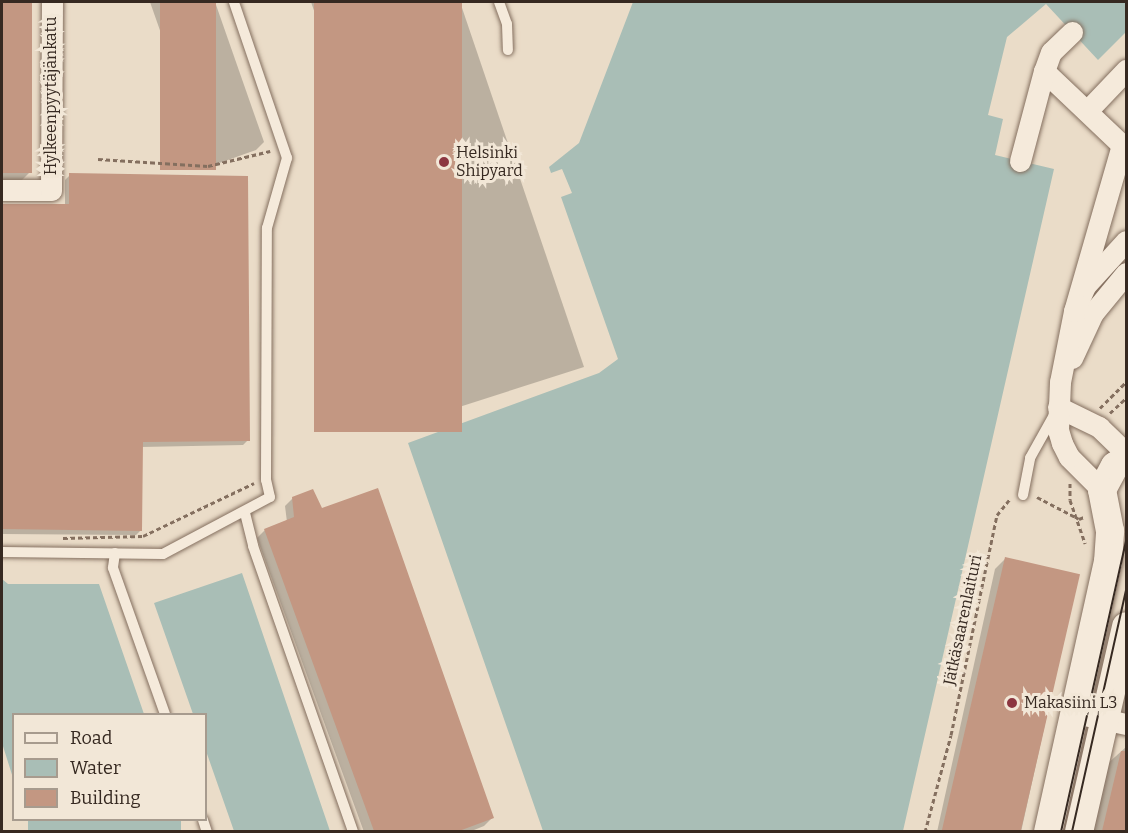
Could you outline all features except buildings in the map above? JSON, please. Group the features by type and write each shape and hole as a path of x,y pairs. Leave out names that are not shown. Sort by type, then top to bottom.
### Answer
{"main road":[{"path":"1048,831 1108,562 1110,531 1102,490 1109,474 1126,456"},
{"path":"1079,831 1116,722 1126,626"}],"street":[{"name":"Hylkeenpyytäjänkatu","path":"2,190 51,190 52,2"},
{"path":"1020,161 1051,52 1072,32"},
{"path":"1087,111 1126,70"},
{"path":"1044,71 1124,144 1074,311 1060,382 1058,406 1058,430 1069,457 1102,490"},
{"path":"1074,311 1085,286 1126,241"},
{"path":"1060,382 1093,313 1126,273"},
{"path":"1058,406 1099,428 1126,456"},
{"path":"1075,713 1116,722"}],"lane":[{"path":"2,552 163,554 245,513 270,497 266,480 267,228 287,158 234,2"},
{"path":"499,2 507,24 508,50"},
{"path":"1023,495 1030,458 1058,406"},
{"path":"245,513 253,546 353,831"},
{"path":"115,554 113,568 165,713"}],"path":[{"path":"98,159 208,166 274,150"},
{"path":"1094,413 1126,382"},
{"path":"1103,421 1126,398"},
{"path":"1071,473 1070,500 1079,519 1085,547"},
{"path":"54,540 143,536 256,482 260,505"},
{"path":"1023,495 1053,503 1079,519"},
{"name":"Jätkäsaarenlaituri","path":"925,831 951,735 997,514 1005,502 1023,495"},
{"path":"1079,519 1086,516"}],"water":[{"path":"633,2 1126,2 1126,32 1098,60 1046,4 1007,37 988,115 1003,119 995,155 1054,169 903,831 543,831 408,443 599,373 618,359 561,197 572,193 562,169 551,173 549,167 579,143"},
{"path":"242,573 330,831 234,831 207,754 207,713 193,713 154,603"},
{"path":"2,579 8,584 99,584 144,713 12,713 12,775 2,743"},
{"path":"28,821 181,821 181,831 28,831"}],"tram line":[{"path":"1061,832 1126,541"},
{"path":"1072,832 1126,591"}],"place":[{"name":"Helsinki Shipyard","path":"444,162"},
{"name":"Makasiini L3","path":"1012,703"}]}
